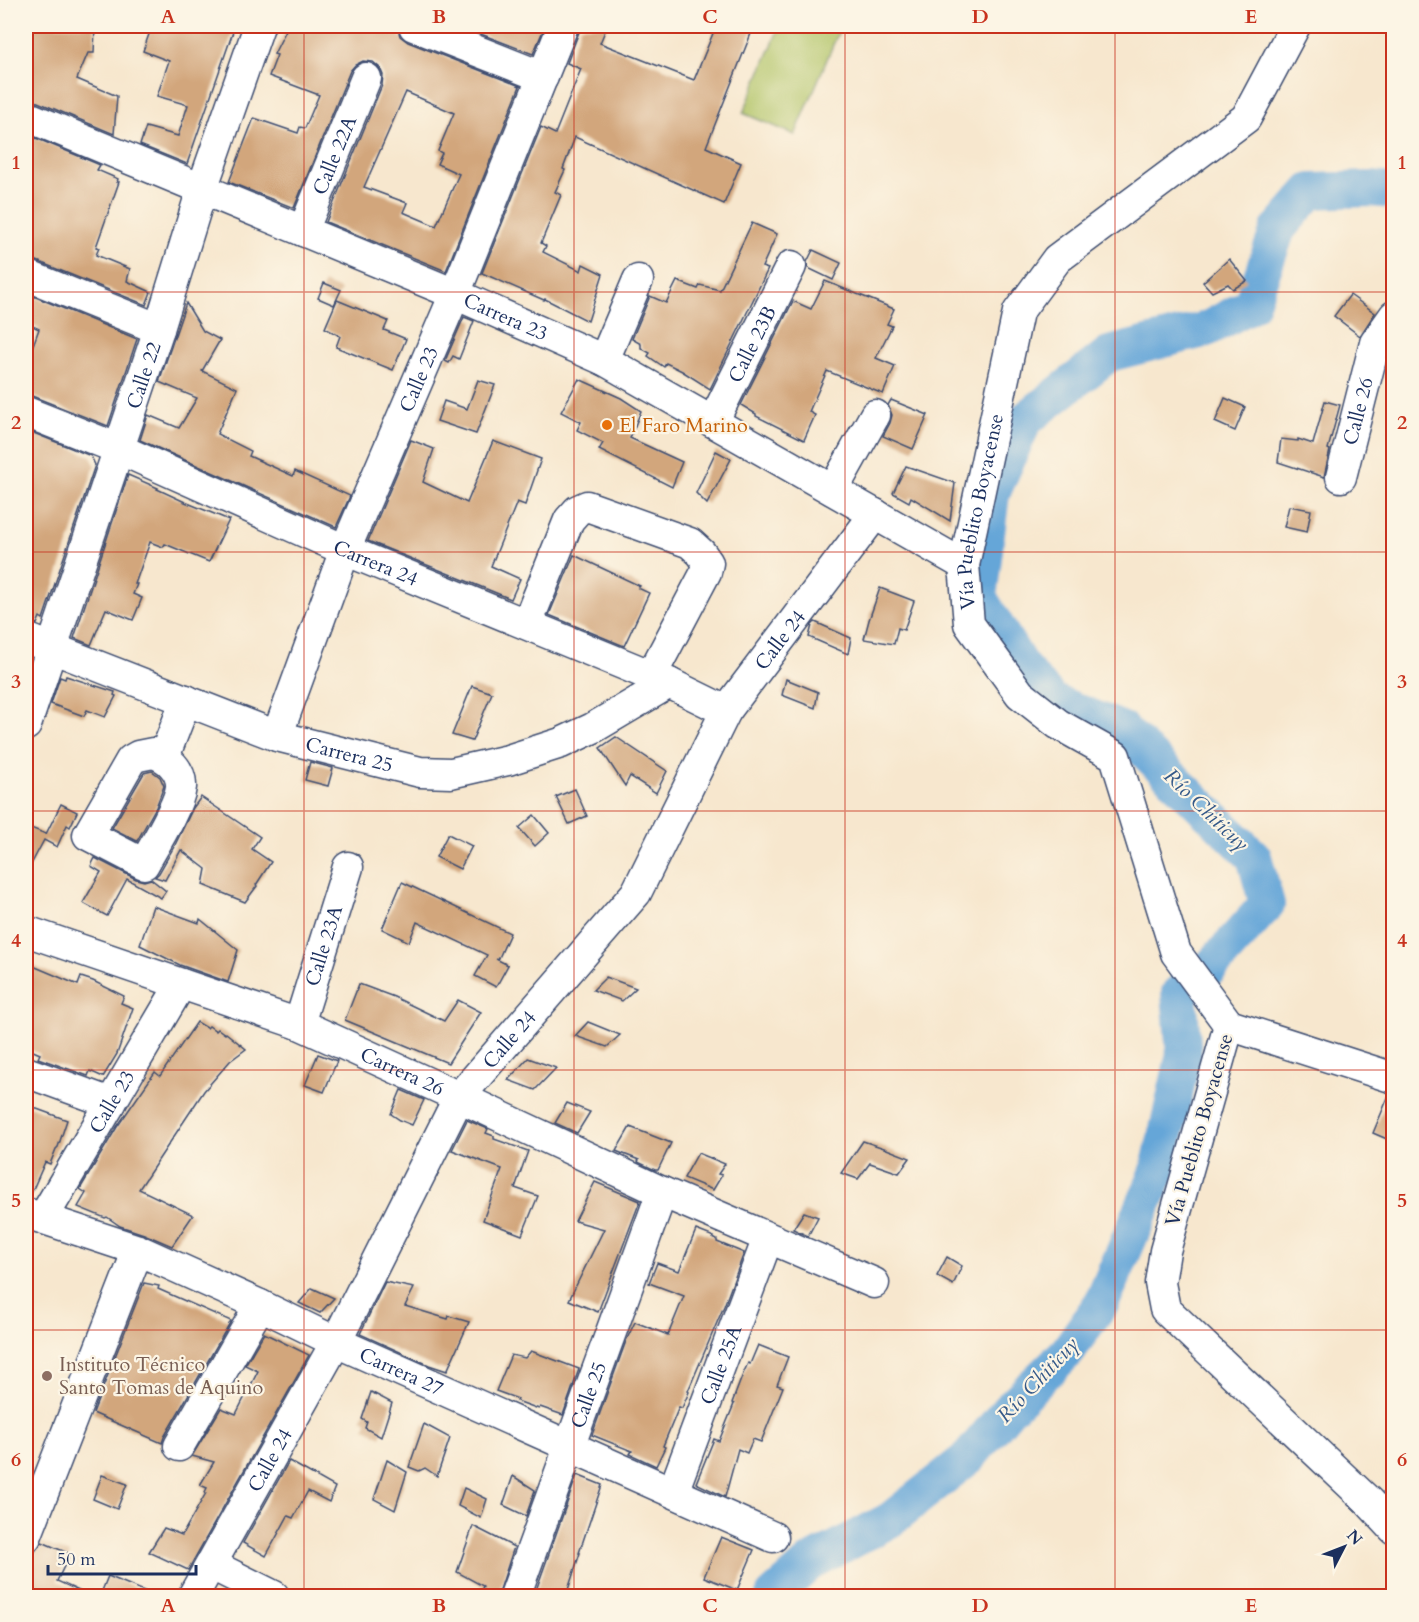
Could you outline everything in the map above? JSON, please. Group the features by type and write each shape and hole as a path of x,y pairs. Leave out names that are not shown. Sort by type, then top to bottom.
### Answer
{"street":[{"name":"Calle 22","path":"26,725 38,643 118,449 159,329 201,189 260,26"},
{"path":"414,26 543,77"},
{"name":"Calle 23","path":"277,736 345,550 455,294 564,26"},
{"name":"Vía Pueblito Boyacense","path":"1295,26 1246,118 1057,259 1018,312 964,565 969,624 1020,694 1058,724 1116,756 1176,952 1229,1025 1165,1251 1160,1283 1165,1309 1394,1528"},
{"name":"Calle 22A","path":"303,231 366,78"},
{"name":"Carrera 23","path":"26,116 455,294 604,360 964,565"},
{"name":"Calle 23B","path":"713,422 791,266"},
{"path":"26,275 159,329"},
{"path":"604,360 638,280"},
{"name":"Calle 26","path":"1341,477 1375,343 1394,316"},
{"name":"Carrera 24","path":"26,412 118,449 345,550 660,679 726,711"},
{"path":"833,490 875,415"},
{"path":"527,624 569,520 578,510 587,506 690,543 701,552 708,563 660,679"},
{"name":"Calle 24","path":"193,1596 336,1342 459,1097 636,894 726,711 874,514"},
{"name":"Carrera 25","path":"38,643 277,736 420,772 451,773 508,760 561,743 593,728 660,679"},
{"path":"164,757 186,700"},
{"name":"Calle 23A","path":"299,1024 348,867"},
{"name":"Carrera 26","path":"26,931 299,1024 662,1192 874,1283"},
{"name":"Calle 23","path":"34,1216 111,1103 181,984"},
{"path":"1229,1025 1394,1078"},
{"path":"26,1071 111,1103"},
{"name":"Calle 25","path":"515,1596 662,1192"},
{"name":"Carrera 27","path":"34,1216 138,1250 336,1342 773,1537"},
{"name":"Calle 25A","path":"673,1491 768,1238"},
{"path":"26,1537 138,1250"},
{"path":"179,1446 260,1305"},
{"path":"212,1565 274,1596"}],"green space":[{"path":"780,26 841,26 795,135 743,113"}],"building":[{"path":"26,26 95,26 94,53 88,53 77,79 117,96 114,134 26,99"},
{"path":"152,26 235,26 187,164 140,145 146,127 178,136 188,105 157,96 169,61 143,51"},
{"path":"288,26 397,26 400,36 408,42 520,86 446,271 326,222 382,85 383,75 380,68 373,62 363,61 350,71 294,208 229,182 254,118 298,133 300,127 305,128 319,95 269,76 277,55 274,54","holes":["406,92 454,113 438,151 442,153 437,164 459,174 436,226 403,212 407,203 364,187"]},
{"path":"460,26 545,26 533,54"},
{"path":"580,26 607,26 600,43 694,80 716,26 754,26 706,147 741,163 724,204 575,137 563,169 565,170 555,192 561,195 541,243 546,246 543,252 581,271 583,264 603,274 588,321 545,299 482,273 541,127 555,134 581,69 567,63"},
{"path":"26,134 100,165 97,170 118,179 117,182 119,182 96,247 99,248 96,255 130,269 127,281 151,292 146,305 26,258"},
{"path":"752,223 777,234 762,267 768,269 710,389 666,363 664,367 648,356 650,353 632,339 650,296 666,303 677,281 698,289 700,285 720,290"},
{"path":"813,250 841,263 833,280 808,268 807,262"},
{"path":"1229,259 1247,281 1233,289 1228,284 1212,292 1203,282"},
{"path":"825,281 894,309 887,324 892,326 876,358 895,366 883,394 827,371 809,412 815,415 804,440 756,416 741,405 793,301 811,309"},
{"path":"324,283 341,290 334,305 318,298"},
{"path":"26,293 137,339 108,426 26,395 26,358 28,359 39,329 26,323"},
{"path":"1350,295 1375,313 1360,336 1334,316"},
{"path":"337,300 388,321 384,330 406,339 393,370 336,347 340,336 325,328"},
{"path":"186,303 203,331 220,340 202,371 237,388 217,434 251,451 249,456 293,476 295,471 350,496 336,527 140,440 148,415 179,428 197,398 159,382"},
{"path":"464,317 474,321 459,359 453,356 449,363 445,361"},
{"name":"El Faro Marino","path":"579,379 621,398 641,411 630,438 682,462 672,487 599,450 603,443 577,430 581,422 561,412"},
{"path":"478,380 495,385 476,434 437,421 444,401 467,409"},
{"path":"1225,398 1245,407 1235,431 1215,422"},
{"path":"891,400 928,415 913,449 883,436 892,415 888,405"},
{"path":"1325,401 1340,405 1328,449 1330,450 1324,477 1278,462 1281,439 1298,441 1298,439 1313,444"},
{"path":"26,430 91,456 95,465 43,619 40,617 37,624 26,621"},
{"path":"411,440 434,449 423,482 467,503 493,441 541,459 525,505 517,502 491,566 520,579 511,599 368,541"},
{"path":"716,451 731,459 707,504 696,493"},
{"path":"906,466 955,483 950,521 911,497 909,502 893,493"},
{"path":"128,475 229,520 209,562 165,544 163,547 150,542 135,584 137,584 133,594 142,598 133,620 106,609 91,645 74,638"},
{"path":"1289,506 1311,510 1307,532 1284,527"},
{"path":"574,555 640,586 638,588 649,593 624,646 549,615"},
{"path":"880,588 914,601 904,630 898,628 894,644 864,639"},
{"path":"815,622 851,638 848,654 809,637"},
{"path":"66,676 115,692 116,696 105,717 87,710 84,716 51,704 60,677 65,679"},
{"path":"786,679 818,692 815,708 782,695"},
{"path":"472,686 492,693 472,741 452,735"},
{"path":"616,737 667,771 656,793 630,776 625,786 600,748"},
{"path":"310,762 333,768 328,786 305,780"},
{"path":"152,771 160,777 164,786 156,807 137,841 112,828 144,773"},
{"path":"575,789 587,816 569,824 556,797"},
{"path":"201,797 260,837 252,849 271,862 245,902 203,885 206,869 181,850 165,880 155,877"},
{"path":"61,804 77,812 70,827 67,825 57,847 44,840 26,874 26,826 46,834"},
{"path":"534,815 549,833 535,846 519,828"},
{"path":"448,834 472,846 460,869 436,857"},
{"path":"95,858 136,879 144,881 151,879 166,891 161,898 127,879 107,916 83,903 101,872 91,866"},
{"path":"402,882 510,933 498,960 508,965 496,987 475,976 487,955 417,922 409,942 382,929"},
{"path":"153,906 199,923 200,919 238,950 228,982 180,965 140,945"},
{"path":"26,963 78,985 81,977 93,981 124,996 121,1003 133,1008 117,1054 103,1077 90,1071 88,1076 38,1058 40,1054 26,1048"},
{"path":"606,977 636,988 622,1001 593,990"},
{"path":"359,984 394,997 444,1021 458,1000 481,1012 448,1063 345,1020"},
{"path":"197,1022 207,1028 209,1026 216,1031 218,1029 226,1033 246,1049 230,1061 204,1091 139,1189 193,1215 172,1246 120,1226 107,1217 78,1207 86,1193 80,1189 117,1127 155,1072 160,1076"},
{"path":"588,1022 620,1035 607,1047 575,1036"},
{"path":"318,1054 337,1061 324,1092 305,1085"},
{"path":"528,1058 556,1068 535,1090 508,1080"},
{"path":"401,1090 424,1100 412,1125 391,1114"},
{"path":"1389,1095 1394,1095 1394,1142 1373,1133"},
{"path":"567,1103 590,1112 577,1133 555,1123"},
{"path":"26,1105 67,1120 50,1164 45,1162 30,1196 26,1196"},
{"path":"467,1120 488,1129 486,1133 494,1136 494,1139 528,1151 515,1188 538,1196 522,1235 483,1220 502,1169 452,1150"},
{"path":"630,1127 671,1143 658,1170 616,1151"},
{"path":"863,1141 910,1158 899,1173 870,1163 858,1179 841,1173"},
{"path":"698,1153 725,1164 718,1174 722,1175 713,1190 684,1178"},
{"path":"595,1182 640,1201 598,1312 569,1300 604,1229 575,1221"},
{"path":"804,1212 818,1217 808,1236 793,1229"},
{"path":"696,1230 744,1253 689,1392 682,1408 679,1407 656,1466 630,1454 632,1451 592,1435 635,1322 668,1335 684,1296 649,1283 657,1263 679,1271"},
{"path":"947,1257 962,1266 953,1285 937,1276"},
{"path":"385,1282 414,1288 405,1306 448,1319 449,1316 469,1322 447,1371 360,1334"},
{"path":"144,1283 159,1286 158,1289 231,1321 162,1443 93,1413"},
{"path":"312,1288 334,1298 320,1313 299,1303"},
{"path":"264,1333 309,1355 188,1570 149,1552 164,1528 182,1535 206,1493 207,1488 200,1485 214,1462 192,1456 221,1408 236,1414 258,1371 245,1365"},
{"path":"758,1345 788,1357 777,1385 783,1387 761,1442 753,1439 747,1453 738,1449 725,1497 696,1483 714,1439 719,1441 743,1374"},
{"path":"531,1351 579,1369 563,1415 540,1407 539,1409 496,1391 511,1355 525,1358"},
{"path":"371,1392 392,1403 381,1437 365,1428 367,1422 362,1419"},
{"path":"424,1424 450,1438 437,1476 425,1468 419,1471 409,1467"},
{"path":"387,1460 407,1472 395,1510 374,1499"},
{"path":"289,1461 335,1487 329,1502 308,1491 293,1518 288,1516 266,1556 243,1543"},
{"path":"102,1475 127,1484 117,1509 93,1499"},
{"path":"577,1475 602,1485 566,1596 534,1596"},
{"path":"513,1476 535,1490 526,1516 503,1505"},
{"path":"464,1488 487,1499 481,1518 458,1506"},
{"path":"473,1526 514,1547 498,1596 479,1596 483,1586 457,1572"},
{"path":"721,1537 754,1550 737,1590 704,1577"},
{"path":"42,1542 70,1554 57,1581 90,1596 26,1596 26,1573 35,1551"},
{"path":"108,1576 156,1596 100,1596"}],"waterway":[{"name":"Río Chiticuy","path":"773,1596 811,1562 890,1520 969,1457 1009,1409 1067,1352 1102,1302 1157,1174 1184,1054 1179,993 1209,969 1267,904 1254,857 1123,730 1052,701 1021,666 979,597 992,494 1025,420 1109,354 1207,329 1251,305 1278,229 1311,191 1371,189 1394,191"}],"place":[{"name":"El Faro Marino","path":"607,425"},
{"name":"Instituto Técnico Santo Tomas de Aquino","path":"47,1376"}]}
